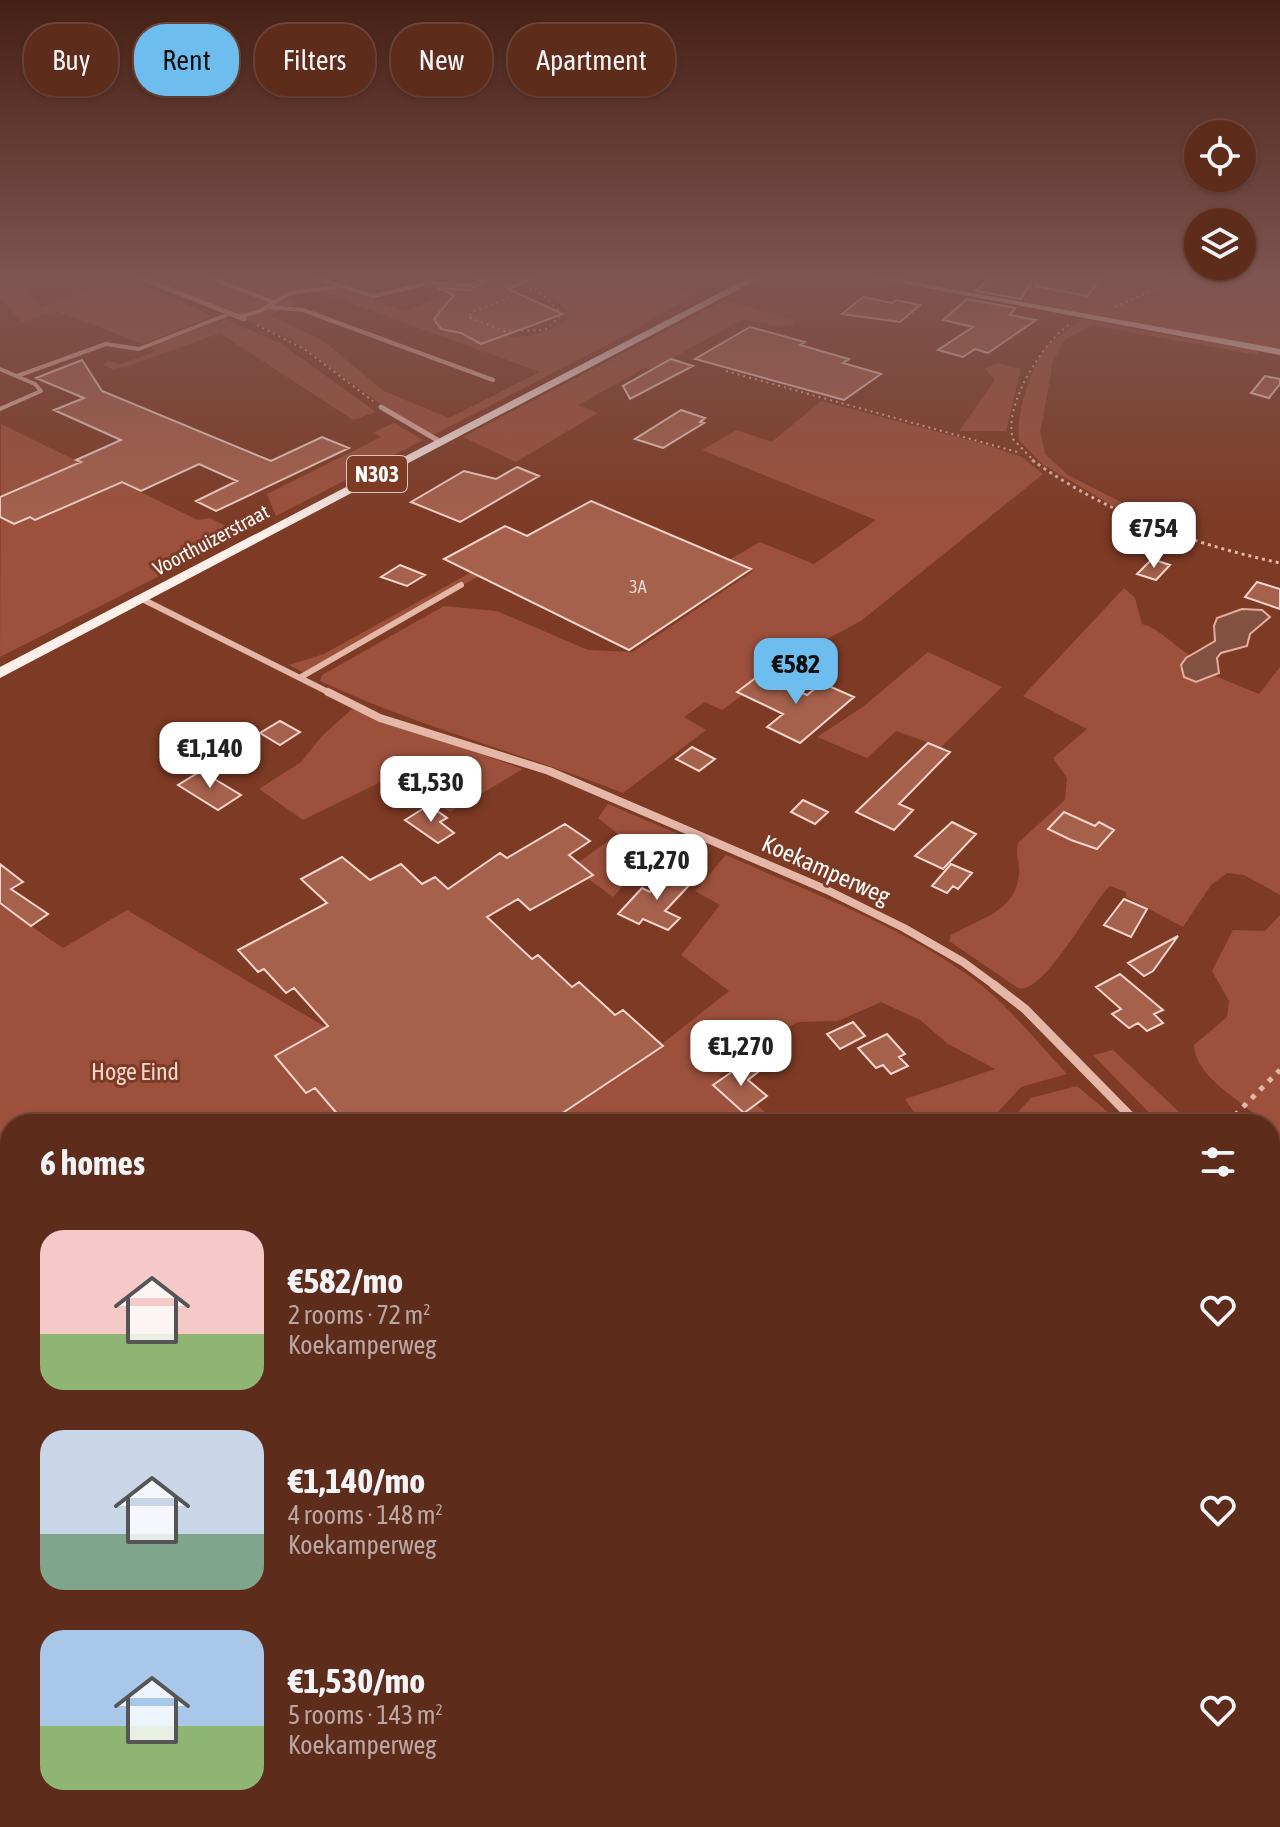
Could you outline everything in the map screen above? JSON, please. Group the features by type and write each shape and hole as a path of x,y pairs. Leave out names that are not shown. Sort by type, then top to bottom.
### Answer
{"main road":[{"name":"Voorthuizerstraat","path":"0,673 590,363"}],"street":[{"path":"381,407 439,441"},
{"path":"301,677 461,585"},
{"name":"Koekamperweg","path":"142,599 380,718 549,771 827,890 904,928 963,962 1025,1009 1128,1114"}],"lane":[{"path":"17,376 52,363"},
{"path":"448,363 493,380"},
{"path":"0,369 41,391 0,409"}],"path":[{"path":"323,363 381,407"},
{"path":"1034,363 1011,425 1015,444 1023,454 1075,491 1133,519 1189,540 1280,563"},
{"path":"726,371 1023,454"},
{"path":"1236,1114 1280,1070"}],"green space":[{"path":"105,363 135,363 113,369 103,365"},
{"path":"266,363 308,363 376,412 353,420"},
{"path":"325,363 350,363 384,391 449,418 540,372 516,363 572,363 433,435 378,402"},
{"path":"603,363 663,363 651,370 645,368 578,405 598,413 516,462 463,437"},
{"path":"999,363 1021,369 1006,431 959,431 995,380 985,369"},
{"path":"1037,363 1053,363 1040,431 1045,454 1068,475 1123,503 1118,509 1042,464 1019,440 1022,406"},
{"path":"821,401 980,443 1022,457 1043,474 861,621 795,656 722,710 705,702 684,717 706,730 623,793 394,712 320,681 322,675 444,606 497,611 588,650 633,652 753,571 729,560 760,542 814,564 876,520 702,450 737,430 772,442"},
{"path":"394,423 423,440 276,516 267,494 381,437 374,432"},
{"path":"1,424 198,520 210,518 242,534 0,657"},
{"path":"470,573 481,575 304,673 289,665 324,654"},
{"path":"1124,588 1135,598 1142,624 1190,655 1186,658 1196,682 1215,676 1259,694 1280,667 1280,895 1244,875 1227,873 1211,885 1183,927 1126,897 1126,892 1110,886 1054,963 1029,986 1018,988 949,941 951,935 994,913 1011,897 1019,873 1019,842 1065,800 1067,778 1053,758 1087,729 1023,696"},
{"path":"928,652 1002,687 941,747 896,731 867,758 817,737 864,706"},
{"path":"352,709 523,769 450,812 397,774 303,820 259,789 301,762 322,736"},
{"path":"608,804 697,842 675,861 653,853 613,897 572,867 618,834 598,818"},
{"path":"726,855 881,924 968,975 1020,1022 1067,1074 1021,1087 996,1114 915,1114 905,1099 995,1069 948,1044 920,1020 881,1002 838,1021 798,1022 756,1045 719,1076 768,1114 557,1114 662,1044 729,991 681,955 720,905 695,891"},
{"name":"Hoge Eind","path":"0,905 63,948 127,910 473,1114 0,1114"},
{"path":"1280,915 1280,1114 1252,1114 1208,1075 1196,1056 1194,1045 1227,1017 1229,1001 1212,971 1233,930 1265,931"},
{"path":"1113,1050 1181,1114 1150,1114 1093,1055"},
{"path":"1077,1086 1110,1114 1016,1114 1031,1098"}],"shaded area":[{"path":"1242,609 1262,610 1270,617 1250,634 1247,646 1221,653 1217,658 1219,673 1196,682 1184,677 1181,665 1186,658 1215,641 1217,618"}],"building":[{"path":"74,363 84,363 102,391 271,461 322,437 349,448 216,511 196,501 237,481 199,464 141,491 122,482 35,520 30,517 14,524 0,517 0,497 81,462 76,460 121,440 54,410 84,398 36,378"},
{"path":"663,363 693,366 630,399 623,386"},
{"path":"710,363 844,363 881,374 844,400"},
{"path":"1265,376 1280,379 1280,384 1269,398 1251,393"},
{"path":"681,410 705,418 700,422 704,423 663,448 635,439"},
{"path":"517,467 539,476 460,522 411,502 464,471 496,479"},
{"path":"591,501 751,569 629,650 444,559 505,526 527,536"},
{"path":"1152,559 1170,565 1156,580 1137,574"},
{"path":"400,565 425,575 407,586 381,577"},
{"path":"1257,582 1280,589 1280,609 1245,597"},
{"path":"761,674 807,695 822,683 854,697 800,743 767,727 783,714 737,692"},
{"path":"280,721 300,732 280,745 260,733"},
{"path":"928,743 950,752 899,804 913,810 894,830 856,812"},
{"path":"692,747 715,759 699,771 676,759"},
{"path":"201,771 241,795 218,810 178,785"},
{"path":"803,800 828,812 815,824 791,812"},
{"path":"429,805 447,818 440,822 454,833 438,843 405,820"},
{"path":"1064,812 1095,826 1099,822 1114,830 1097,849 1071,840 1048,829"},
{"path":"952,822 976,834 943,869 915,856"},
{"path":"565,824 590,841 569,855 593,875 530,910 518,899 487,917 532,959 538,955 572,987 579,982 615,1015 623,1010 663,1046 561,1114 337,1114 315,1088 306,1093 275,1056 328,1026 294,988 286,993 264,969 258,972 238,950 327,903 301,879 342,857 370,880 401,864 422,884 435,877 448,889 500,853 507,858"},
{"path":"0,864 23,882 11,889 48,914 31,926 0,903"},
{"path":"951,864 972,873 958,889 953,886 947,893 932,886"},
{"path":"670,871 693,881 665,911 680,918 668,930 643,919 639,924 618,914 642,888 650,892"},
{"path":"1124,899 1147,909 1131,937 1104,925"},
{"path":"1178,936 1153,971 1144,976 1128,963"},
{"path":"1120,974 1163,1010 1154,1014 1163,1023 1147,1031 1138,1023 1129,1028 1112,1014 1121,1009 1096,987"},
{"path":"853,1022 865,1036 840,1049 827,1034"},
{"path":"887,1034 905,1054 899,1057 908,1066 891,1074 883,1065 876,1068 858,1048"},
{"path":"746,1062 758,1072 748,1080 767,1096 744,1113 713,1085"}]}
